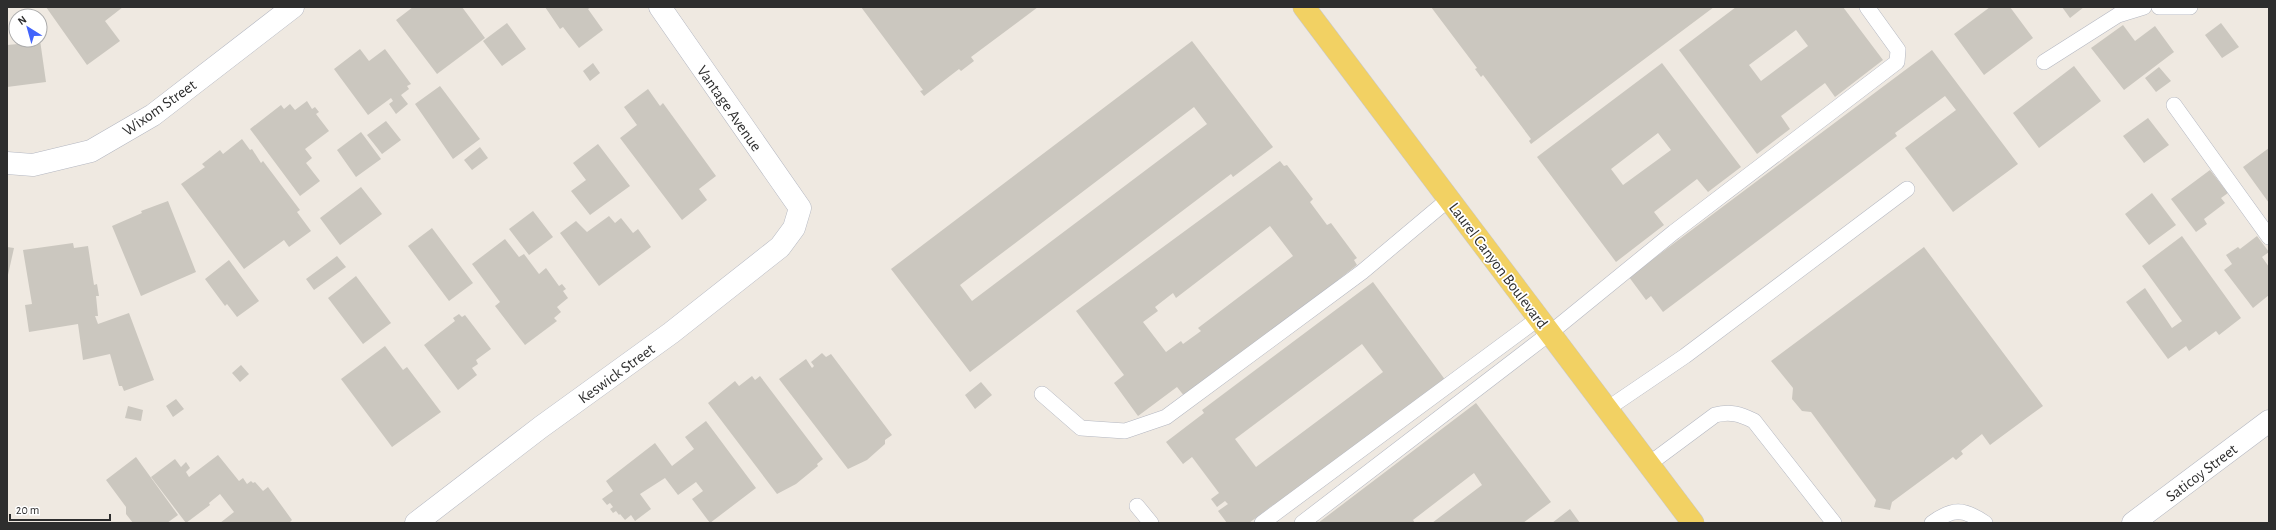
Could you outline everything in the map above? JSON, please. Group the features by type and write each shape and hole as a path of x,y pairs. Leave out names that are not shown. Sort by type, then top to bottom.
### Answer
{"main road":[{"name":"Laurel Canyon Boulevard","path":"1304,7 1693,523"}],"street":[{"name":"Wixom Street","path":"7,163 33,166 91,151 153,115 293,7"},
{"name":"Vantage Avenue","path":"660,7 800,208"},
{"name":"Keswick Street","path":"416,523 541,427 671,333 780,246 794,228 800,208"},
{"name":"Saticoy Street","path":"2133,523 2269,421"}],"lane":[{"path":"1262,523 1646,253 1897,62 1898,50 1867,7"},
{"path":"2044,62 2118,14 2144,7"},
{"path":"2159,7 2190,7"},
{"path":"2174,105 2269,237"},
{"path":"1607,410 1685,356 1907,189"},
{"path":"1042,394 1081,428 1125,431 1166,417 1362,272 1449,199"},
{"path":"1302,523 1544,325"},
{"path":"1648,464 1715,415 1726,412 1740,414 1754,421 1834,523"},
{"path":"1137,506 1151,523"},
{"path":"1932,523 1947,512 1962,511 1985,523"}],"building":[{"path":"46,7 123,7 105,21 120,41 87,65"},
{"path":"413,7 462,7 485,38 437,74 396,20"},
{"path":"545,7 591,7 588,9 603,30 579,48 563,27 560,29"},
{"path":"861,7 1038,7 971,57 974,61 961,71 959,69 924,96 920,91 923,90"},
{"path":"1431,7 1714,7 1531,144 1529,141 1531,139 1483,75 1481,77 1475,69 1477,68"},
{"path":"1736,7 1843,7 1883,60 1835,97 1825,83 1781,116 1790,129 1757,154 1679,50","holes":["1796,30 1808,46 1761,81 1749,65"]},
{"path":"1990,7 2010,7 2033,38 1984,75 1954,34"},
{"path":"2062,7 2084,7 2070,18"},
{"path":"507,23 526,49 502,66 483,41"},
{"path":"2221,23 2239,47 2222,58 2205,35"},
{"path":"2123,25 2135,41 2155,26 2174,52 2124,90 2091,48"},
{"path":"1192,41 1273,147 1233,177 1231,174 970,372 891,269","holes":["1194,107 1207,124 972,301 960,285"]},
{"path":"7,45 8,48 41,48 46,82 7,87"},
{"path":"360,49 369,61 385,49 411,84 407,86 409,89 401,95 408,104 396,114 389,104 393,101 391,98 368,115 334,69"},
{"path":"1932,50 2018,164 1953,212 1905,148 1956,110 1945,96 1895,133 1897,136 1663,312 1651,296 1646,300 1629,277"},
{"path":"593,63 600,73 590,81 583,71"},
{"path":"1662,63 1741,167 1708,192 1697,179 1654,212 1664,225 1616,262 1537,157","holes":["1658,133 1671,150 1623,185 1611,169"]},
{"path":"2074,66 2101,101 2039,148 2013,113"},
{"path":"2159,67 2171,81 2156,92 2145,78"},
{"path":"440,86 480,139 453,159 415,104"},
{"path":"648,89 660,106 663,103 716,176 699,189 707,200 682,220 620,138 637,125 624,107"},
{"path":"307,101 312,109 315,107 319,112 316,114 329,131 305,149 312,158 306,163 320,181 300,196 250,129 281,105 284,109 290,104 295,110"},
{"path":"2148,118 2169,145 2144,163 2123,136"},
{"path":"386,121 401,140 382,154 367,135"},
{"path":"361,132 381,159 356,177 337,150"},
{"path":"242,139 250,150 252,149 261,163 263,161 300,210 297,212 311,231 289,247 284,240 244,269 181,184 205,167 202,164 220,150 223,154"},
{"path":"598,144 630,186 590,215 571,191 586,180 573,163"},
{"path":"480,147 488,158 472,170 464,160"},
{"path":"2269,148 2269,203 2243,167"},
{"path":"1280,161 1284,166 1287,165 1313,199 1310,202 1327,225 1331,223 1357,258 1354,260 1357,265 1338,280 1339,282 1185,397 1177,387 1138,416 1114,383 1124,375 1076,311","holes":["1270,226 1293,256 1198,328 1201,331 1183,344 1181,341 1166,352 1143,322 1158,311 1155,307 1173,293 1176,298"]},
{"path":"2210,170 2228,193 2221,198 2225,203 2204,219 2207,224 2196,232 2171,199"},
{"path":"361,187 382,214 340,245 320,218"},
{"path":"2152,193 2176,225 2149,245 2125,214"},
{"path":"168,201 196,272 141,296 112,226 142,213 141,211"},
{"path":"533,211 553,237 529,255 509,229"},
{"path":"609,216 615,223 621,218 633,233 638,229 651,247 599,286 560,233 576,221 587,232"},
{"path":"432,228 473,283 449,301 408,246"},
{"path":"2182,236 2241,318 2219,335 2216,331 2189,351 2186,346 2168,359 2126,302 2145,288 2172,328 2182,321 2142,266"},
{"path":"2257,236 2269,252 2262,257 2269,267 2269,295 2253,308 2224,270 2232,264 2226,255 2238,247 2240,249"},
{"path":"505,239 519,257 524,254 539,274 546,268 559,286 562,284 566,289 563,291 568,298 557,307 561,312 554,318 557,321 525,345 495,306 500,302 472,264"},
{"path":"73,243 74,248 88,246 94,285 97,284 99,296 96,296 98,316 95,316 98,324 129,313 154,380 124,391 122,386 119,386 110,354 83,360 78,324 29,332 25,305 32,304 23,250"},
{"path":"7,247 14,248 8,275 7,275"},
{"path":"1924,247 2043,406 1990,445 1982,434 1961,451 1963,454 1956,460 1953,457 1892,502 1890,510 1874,507 1876,500 1811,412 1802,411 1792,399 1793,388 1771,361"},
{"path":"337,256 346,267 314,290 306,279"},
{"path":"229,260 259,301 237,317 227,304 225,306 205,279"},
{"path":"356,276 391,323 363,344 328,298"},
{"path":"1373,282 1446,381 1276,508 1273,505 1249,523 1227,523 1218,511 1228,504 1225,501 1217,507 1211,499 1219,493 1192,457 1183,464 1166,442 1204,413 1202,410","holes":["1362,344 1383,372 1256,467 1235,439"]},
{"path":"459,314 462,317 465,315 491,349 476,360 478,364 472,368 477,375 458,390 424,345 455,321 453,318"},
{"path":"385,346 403,370 407,367 441,412 392,447 341,379"},
{"path":"822,353 826,357 831,354 892,435 885,440 885,444 867,460 848,469 779,379 806,359 812,368 814,366 811,362"},
{"path":"241,365 249,374 240,382 232,373"},
{"path":"752,376 755,380 760,376 823,459 817,464 818,466 796,484 777,494 708,403 735,381 739,386"},
{"path":"981,382 992,395 975,409 965,395"},
{"path":"176,399 184,409 173,417 166,406"},
{"path":"1476,403 1551,502 1523,523 1432,523 1482,485 1474,473 1413,520 1415,523 1318,523"},
{"path":"128,406 143,410 141,421 125,418"},
{"path":"706,421 756,488 710,523 692,499 703,491 696,482 678,495 665,478 640,494 651,509 635,521 631,515 625,520 616,511 613,513 610,509 613,507 610,503 607,505 602,499 613,491 606,481 655,443 672,466 694,449 685,437"},
{"path":"218,455 239,481 243,478 247,484 251,481 253,483 255,482 263,491 268,487 292,520 289,523 220,523 234,512 220,494 209,503 210,505 186,523 151,477 175,459 181,467 186,462 190,468 186,472 189,477"},
{"path":"136,457 178,515 167,523 133,523 126,514 126,507 106,480"},
{"path":"1570,509 1580,523 1552,523"}]}
